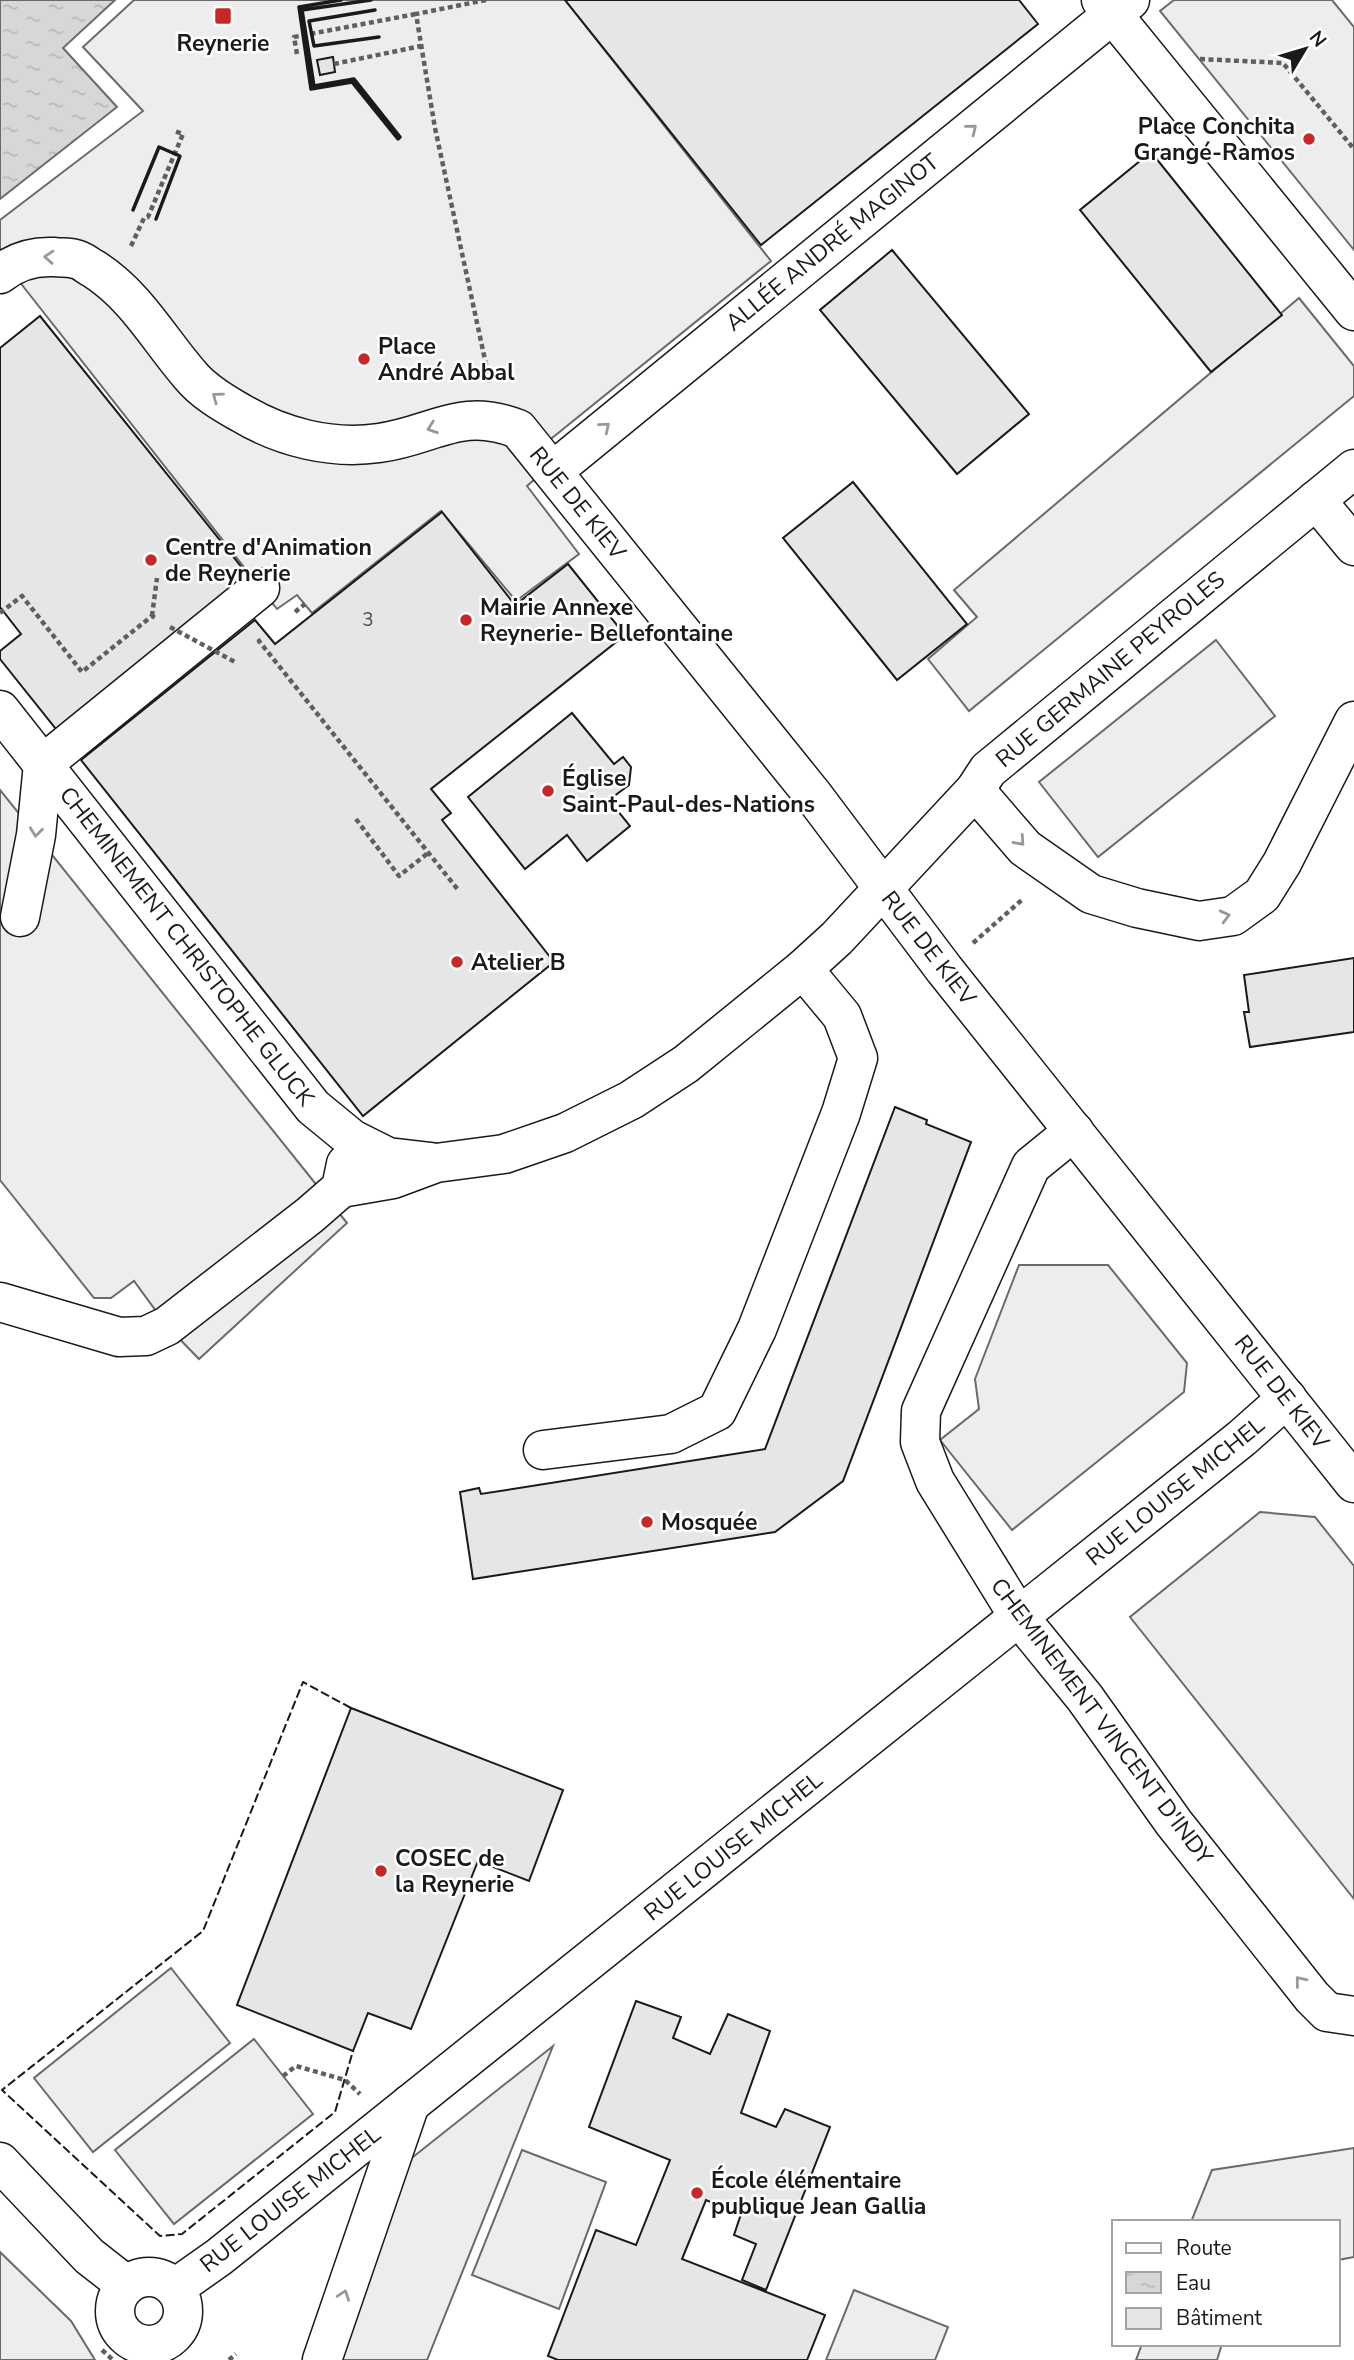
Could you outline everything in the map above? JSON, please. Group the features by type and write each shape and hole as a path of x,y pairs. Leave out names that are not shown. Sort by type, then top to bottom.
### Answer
{"street":[{"path":"1115,5 1354,310"},
{"name":"ALLÉE ANDRÉ MAGINOT","path":"553,471 1115,5"},
{"path":"0,274 7,268 36,256 77,259 113,282 136,304 192,378 224,403 260,424 304,440 336,444 377,443 410,436 448,423 473,419 498,421"},
{"name":"RUE DE KIEV","path":"498,421 518,429 553,471 813,794 944,969 1354,1482"},
{"name":"RUE GERMAINE PEYROLES","path":"883,888 975,790 988,770 1354,468"},
{"path":"1316,500 1354,546"},
{"path":"20,917 36,835 43,764 260,588"},
{"name":"CHEMINEMENT CHRISTOPHE GLUCK","path":"0,710 313,1107 352,1139 388,1157 436,1163"},
{"path":"975,790 1025,848 1091,894 1137,908 1199,920 1233,916 1262,895 1282,863 1354,721"},
{"name":"CHEMINEMENT CHRISTOPHE GLUCK","path":"341,1188 393,1179 436,1163 504,1154 565,1133 631,1100 686,1064 803,969 883,888"},
{"path":"542,1450 671,1434 717,1411 757,1329 841,1113 858,1058 842,1016 803,969"},
{"name":"CHEMINEMENT VINCENT D'INDY","path":"1074,1131 1031,1166 921,1411 920,1442 936,1481 1019,1617 1086,1698 1174,1823 1312,1997 1327,2012 1354,2016"},
{"path":"0,1302 119,1337 146,1336 167,1326 341,1188 352,1139"},
{"name":"RUE LOUISE MICHEL","path":"175,2288 219,2257 1019,1617 1242,1438 1287,1398"},
{"path":"322,2360 399,2113"},
{"path":"0,2162 89,2256 126,2285"},
{"path":"140,2277 159,2278 175,2288 184,2307 184,2349 138,2344 121,2332 115,2314 117,2297 126,2285 140,2277"}],"path":[{"path":"297,54 294,37 486,0"},
{"path":"416,14 445,178 498,421"},
{"path":"334,64 421,46"},
{"path":"1197,58 1283,63 1354,149"},
{"path":"145,216 183,134 173,131"},
{"path":"0,613 22,596 82,672 152,616 157,578"},
{"path":"152,616 234,662"},
{"path":"267,635 259,642 459,891"},
{"path":"356,819 399,876 428,853"},
{"path":"944,969 1055,870"},
{"path":"284,2077 296,2066 345,2080 399,2113"},
{"path":"102,2350 113,2360"},
{"path":"229,2360 236,2354"}],"shaded area":[{"name":"Place André Abbal","path":"134,0 565,0 771,261 536,451 535,479 527,486 579,554 516,601 441,511 312,613 297,595 277,609 0,257 0,220 143,111 83,47"},
{"name":"Place Conchita Grangé-Ramos","path":"1174,0 1332,0 1354,27 1354,250 1160,11"},
{"path":"1299,298 1354,366 1354,396 969,711 928,659 977,617 954,590"},
{"path":"1216,640 1275,716 1098,857 1039,782"},
{"path":"0,790 347,1223 199,1359 167,1326 134,1281 111,1298 94,1298 0,1180"},
{"path":"1019,1265 1108,1265 1187,1363 1184,1392 1012,1530 940,1440 979,1409 975,1379"},
{"path":"1260,1512 1315,1517 1354,1566 1354,1899 1130,1617"},
{"path":"171,1968 230,2043 93,2152 34,2078"},
{"path":"254,2039 313,2114 174,2224 115,2150"},
{"path":"553,2046 427,2360 322,2360 384,2180"},
{"path":"1354,2148 1354,2257 1340,2260 1340,2220 1192,2220 1212,2170"},
{"path":"522,2150 606,2182 559,2309 472,2275"},
{"path":"0,2252 71,2321 95,2360 0,2360"},
{"path":"854,2290 948,2327 935,2360 826,2360"},
{"path":"1141,2346 1221,2346 1217,2360 1136,2360"}],"water":[{"path":"0,0 115,0 63,48 117,107 0,199"}],"building":[{"path":"565,0 1019,0 1038,24 761,245"},
{"path":"333,57 335,72 320,75 317,60"},
{"path":"1151,152 1282,315 1211,372 1080,210"},
{"path":"892,250 1029,414 957,474 820,310"},
{"path":"40,316 248,575 56,729 0,659 0,651 21,634 0,607 0,348"},
{"path":"853,482 967,624 897,680 783,538"},
{"path":"442,512 515,605 568,564 625,635 431,789 451,813 442,820 554,962 363,1116 81,760 255,620 275,644"},
{"name":"Église Saint-Paul-des-Nations","path":"572,713 614,764 623,757 631,767 629,785 609,800 630,826 587,861 567,835 525,869 468,797"},
{"path":"1354,958 1354,1032 1250,1047 1244,1012 1249,1012 1244,975"},
{"path":"895,1107 927,1120 926,1124 971,1142 843,1481 775,1532 473,1579 460,1492 479,1488 481,1494 765,1449"},
{"name":"COSEC de la Reynerie","path":"351,1708 563,1790 529,1881 478,1861 411,2029 368,2013 353,2051 237,2005"},
{"path":"636,2001 681,2017 673,2038 710,2054 728,2014 770,2031 741,2113 776,2127 785,2109 830,2127 766,2290 742,2280 756,2244 734,2235 741,2214 706,2200 682,2259 825,2315 807,2360 558,2360 548,2356 596,2230 636,2245 670,2160 589,2127"}],"fence":[{"path":"351,1708 303,1682 203,1931 2,2090 160,2236 182,2234 335,2112 353,2051"}],"wall":[{"path":"341,0 299,7 311,89 352,82 398,139 400,137 354,79 314,86 302,10 371,0"},
{"path":"375,10 309,21 314,46 379,37"},
{"path":"133,210 159,147 180,156 156,219"}],"place":[{"name":"Reynerie","path":"223,16"},
{"name":"Place Conchita Grangé-Ramos","path":"1309,139"},
{"name":"Place André Abbal","path":"364,359"},
{"name":"Centre d'Animation de Reynerie","path":"151,560"},
{"name":"Mairie Annexe Reynerie- Bellefontaine","path":"466,620"},
{"name":"Église Saint-Paul-des-Nations","path":"548,791"},
{"name":"Atelier B","path":"457,962"},
{"name":"Mosquée","path":"647,1522"},
{"name":"COSEC de la Reynerie","path":"381,1871"},
{"name":"École élémentaire publique Jean Gallia","path":"697,2193"}]}
